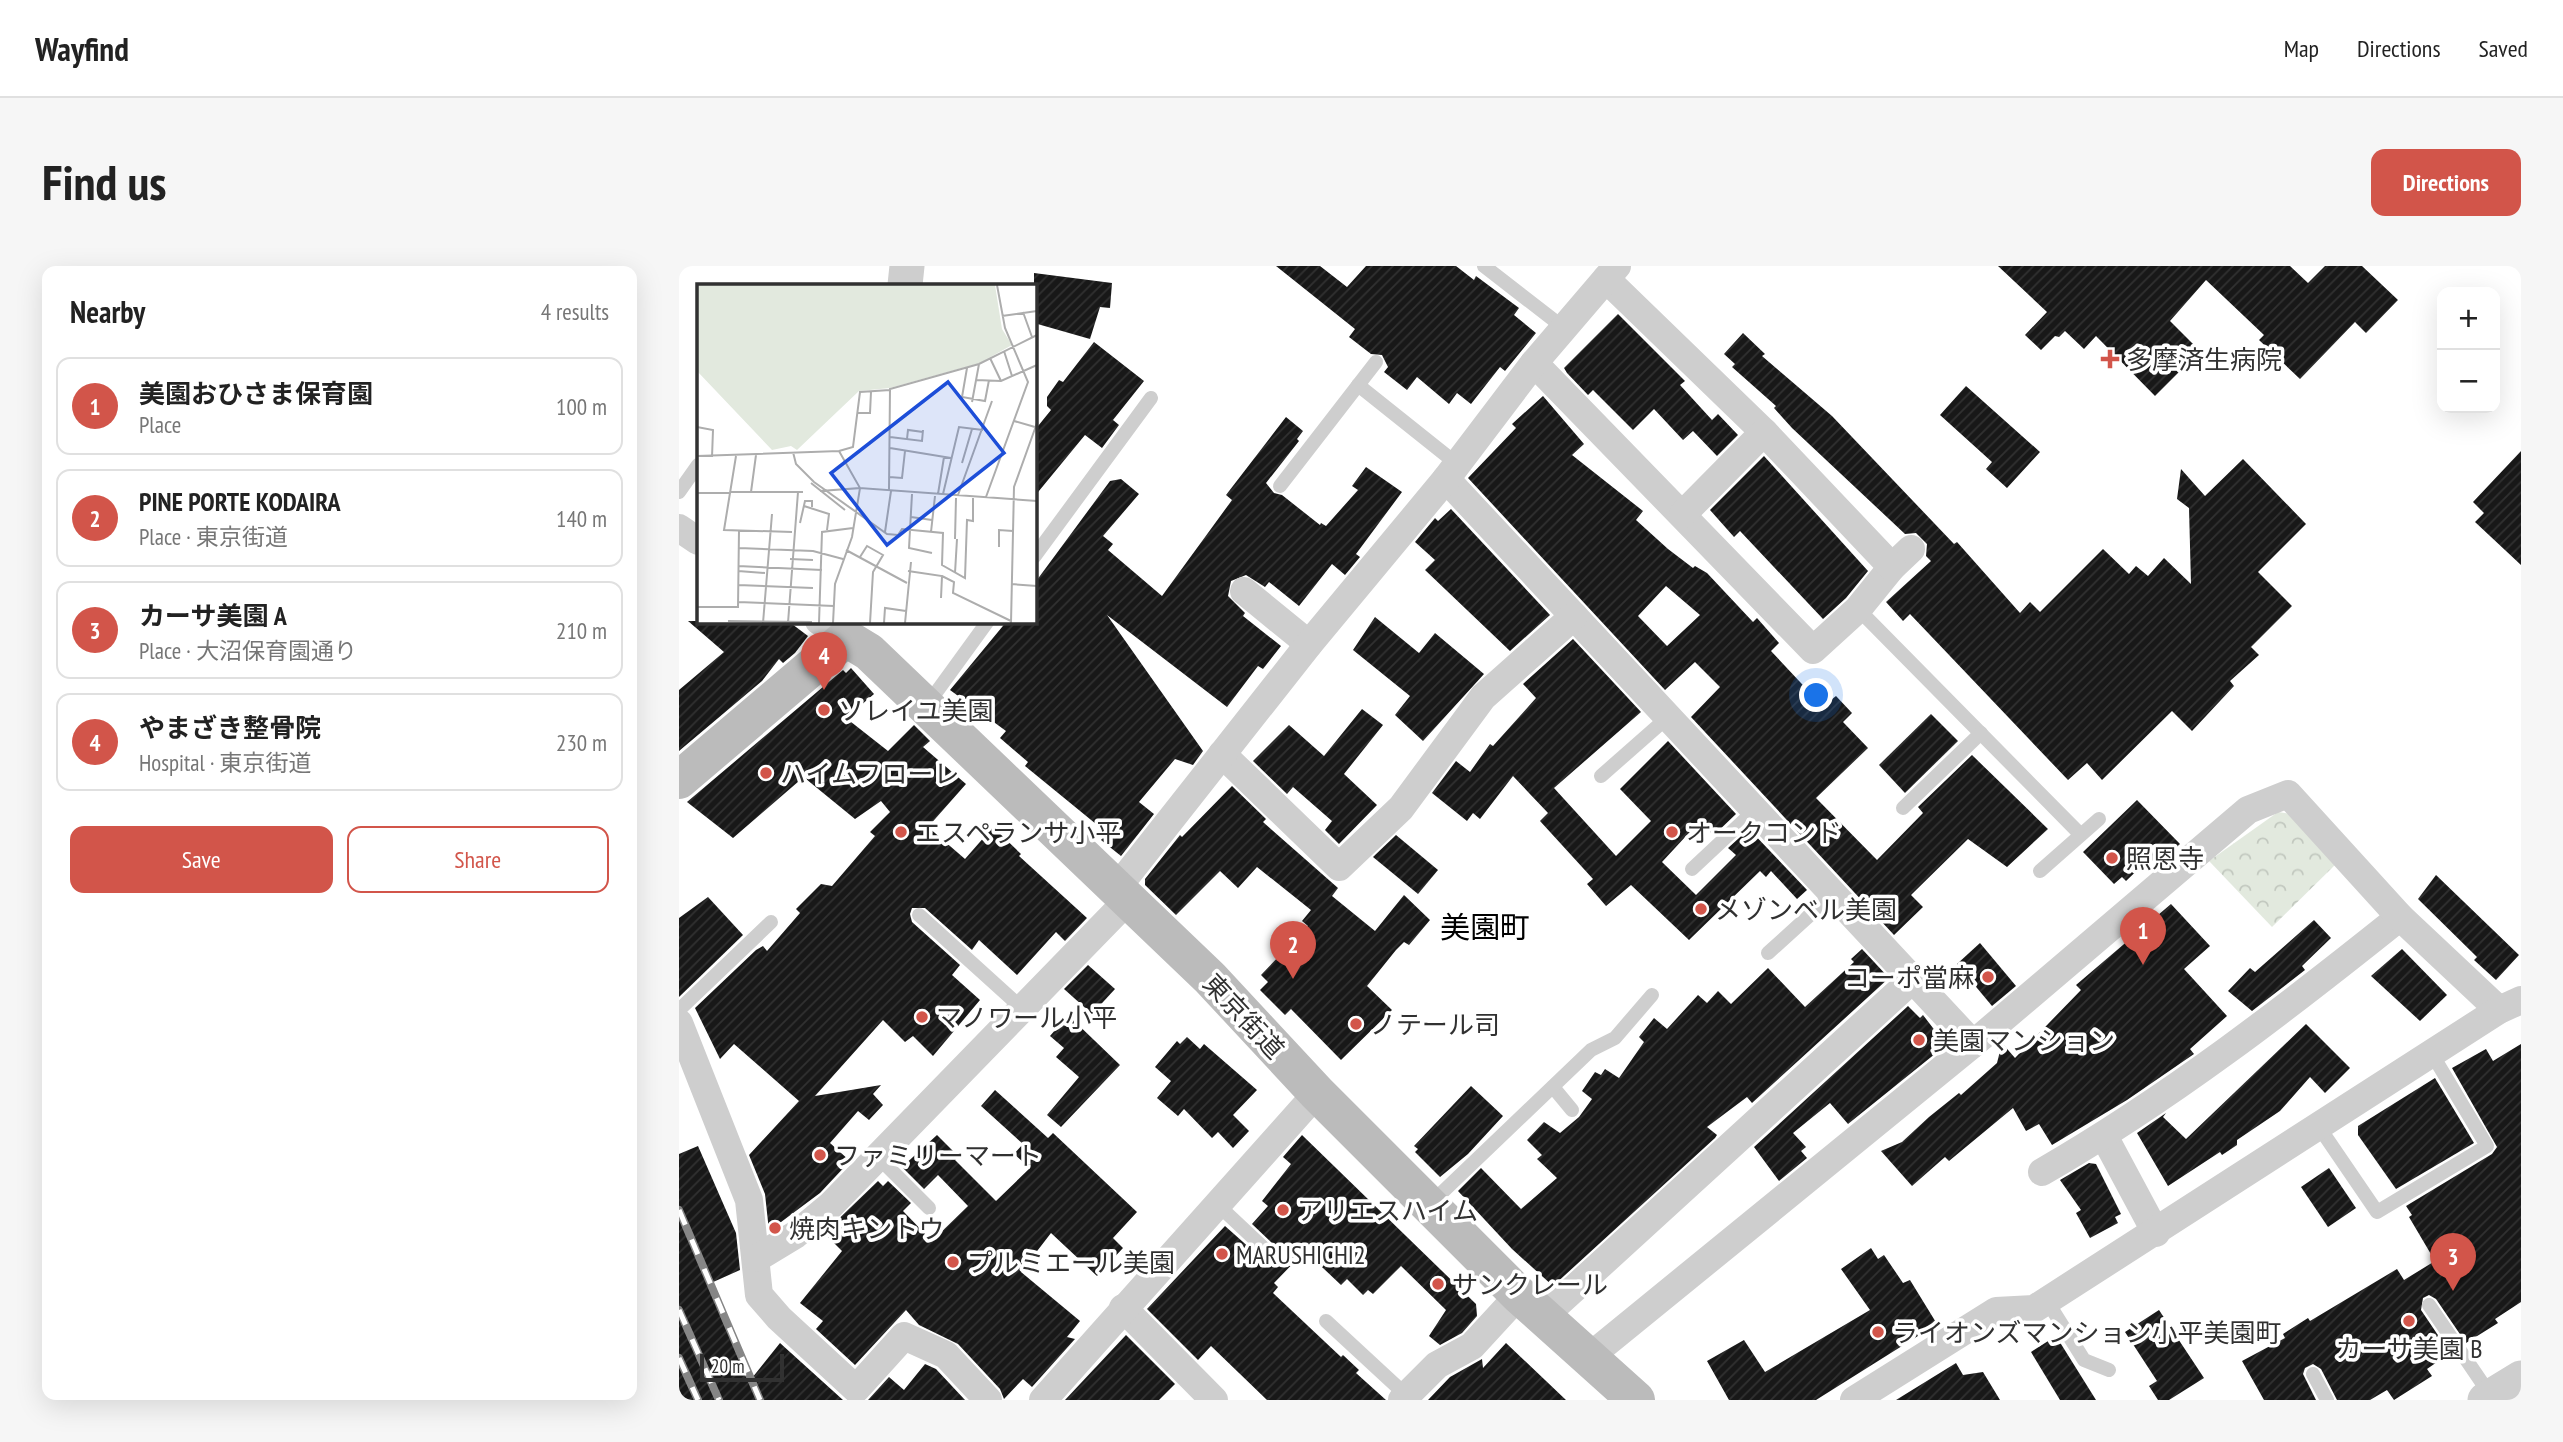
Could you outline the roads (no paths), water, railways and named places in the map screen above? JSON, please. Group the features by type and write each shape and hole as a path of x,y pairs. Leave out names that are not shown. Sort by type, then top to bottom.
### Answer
{"main road":[{"name":"東京街道","path":"838,627 927,705 1210,978 1317,1093 1531,1306 1636,1400"},
{"path":"679,780 838,627"}],"street":[{"path":"905,284 907,266"},
{"path":"757,1258 795,1235 831,1205 1024,1010 1121,895 1222,754 1309,644 1452,471 1534,363 1612,272 1764,432 1902,558 1858,609 1813,650 1534,363"},
{"path":"1683,514 1764,432"},
{"path":"1452,471 1574,616 1973,1044"},
{"path":"679,528 697,540"},
{"path":"1244,591 1309,644"},
{"path":"1222,754 1339,867 1401,808 1483,697 1574,616"},
{"path":"1589,1357 1973,1044 2248,810 2288,794 2400,917 2510,1005 2034,1309 1996,1311 1854,1400"},
{"path":"2042,1172 2105,1136 2256,1032 2400,917"},
{"path":"1404,1398 1437,1365 1472,1346 1531,1306 1912,980"},
{"path":"679,1023 749,1200 759,1295 779,1318 856,1389 904,1336 946,1355 988,1400"},
{"path":"1043,1400 1317,1093"},
{"path":"2105,1136 2156,1233"},
{"path":"1123,1308 1215,1400"},
{"path":"2488,1398 2521,1377"}],"lane":[{"path":"1484,266 1564,328"},
{"path":"1280,486 1376,362"},
{"path":"1358,384 1452,471"},
{"path":"1036,554 1151,398"},
{"path":"679,492 697,466"},
{"path":"1858,609 2080,834"},
{"path":"927,705 987,623"},
{"path":"1601,776 1668,717"},
{"path":"1903,808 1981,733"},
{"path":"1692,869 1755,810"},
{"path":"2040,871 2099,819"},
{"path":"1768,953 1833,894"},
{"path":"919,915 1024,1010"},
{"path":"679,1010 771,922"},
{"path":"1430,1204 1591,1050 1615,1038 1652,995"},
{"path":"2319,1127 2377,1212 2487,1146 2432,1054"},
{"path":"1553,1087 1572,1110"},
{"path":"877,1156 929,1208"},
{"path":"1217,1203 1267,1251"},
{"path":"2047,1301 2084,1360 2109,1370"},
{"path":"2429,1305 2488,1398"},
{"path":"1326,1321 1404,1398"},
{"path":"2313,1374 2327,1400"}],"railway":[{"path":"679,1210 760,1400"},
{"path":"679,1310 719,1400"},
{"path":"679,1358 698,1400"}],"place":[{"name":"多摩済生病院","path":"2110,359"},
{"name":"やまざき整骨院","path":"824,690"},
{"name":"ソレイユ美園","path":"824,710"},
{"name":"ハイムフローレ","path":"766,773"},
{"name":"エスペランサ小平","path":"901,832"},
{"name":"オークコンド","path":"1672,832"},
{"name":"照恩寺","path":"2112,858"},
{"name":"メゾンベル美園","path":"1701,909"},
{"name":"美園おひさま保育園","path":"2143,965"},
{"name":"コーポ當麻","path":"1988,977"},
{"name":"PINE PORTE KODAIRA","path":"1293,979"},
{"name":"マノワール小平","path":"922,1017"},
{"name":"ノテール司","path":"1356,1024"},
{"name":"美園マンション","path":"1919,1040"},
{"name":"ファミリーマート","path":"820,1155"},
{"name":"アリエスハイム","path":"1283,1210"},
{"name":"焼肉キントウ","path":"775,1228"},
{"name":"MARUSHICHI2","path":"1222,1254"},
{"name":"プルミエール美園","path":"953,1262"},
{"name":"サンクレール","path":"1438,1284"},
{"name":"カーサ美園 A","path":"2453,1291"},
{"name":"カーサ美園 B","path":"2409,1321"},
{"name":"ライオンズマンション小平美園町","path":"1878,1332"}],"district":[{"name":"美園町","path":"1485,926"}]}
